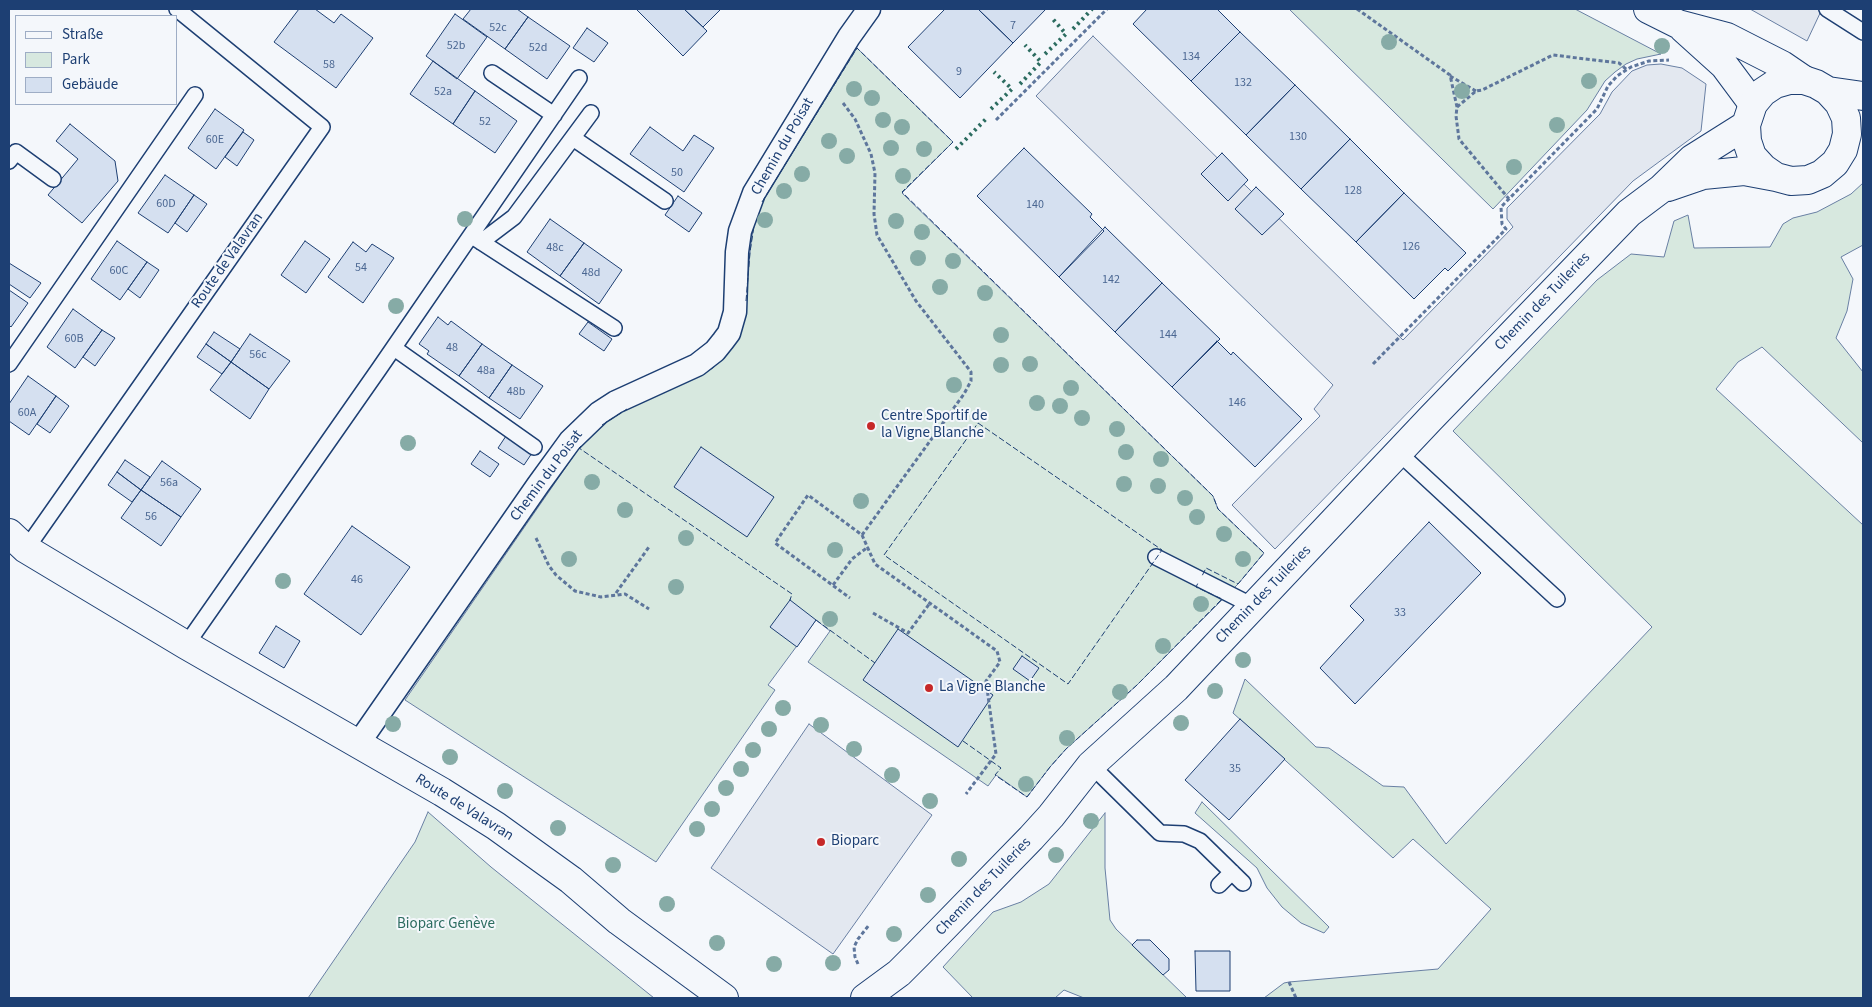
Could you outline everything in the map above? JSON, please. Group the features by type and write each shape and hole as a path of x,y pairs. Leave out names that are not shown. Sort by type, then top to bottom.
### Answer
{"street":[{"name":"Chemin du Poisat","path":"358,744 517,514 570,441 599,413 634,393 684,373 715,351 723,341 728,333 735,312 737,252 740,232 754,193 849,37 869,9"},
{"path":"1648,9 1678,24 1727,37 1782,65 1804,80 1828,91 1839,103 1846,118 1847,134 1843,150 1835,164"},
{"path":"1678,24 1724,65 1750,114"},
{"path":"1804,80 1789,80 1775,84 1763,92 1750,114 1747,141 1752,156 1763,168 1776,177 1791,181 1808,180 1822,174 1863,143"},
{"path":"1828,91 1863,96"},
{"name":"Chemin des Tuileries","path":"865,998 899,973 918,954 1044,824 1091,765 1176,688 1629,213 1661,189 1692,159 1750,114"},
{"name":"Chemin des Tuileries","path":"1661,189 1703,175 1744,171 1776,177"},
{"name":"Route de Valavran","path":"18,541 186,645 442,792 496,826 571,880 619,921 724,998"}],"lane":[{"name":"Route de Valavran","path":"18,541 322,127 177,9"},
{"path":"1827,9 1863,32"},
{"path":"492,73 554,115"},
{"path":"186,645 394,348 476,239 579,78"},
{"path":"9,364 195,95"},
{"path":"476,239 514,217 591,113"},
{"path":"573,138 665,201"},
{"path":"9,161 16,152 53,179"},
{"path":"476,239 614,328"},
{"path":"394,348 534,447"},
{"path":"1399,453 1557,599"},
{"path":"1156,557 1253,606"},
{"path":"1091,765 1160,833 1184,834 1200,841 1243,883"},
{"path":"1219,885 1232,872"}],"path":[{"path":"996,120 1107,9"},
{"path":"1358,9 1450,75 1476,91"},
{"path":"1457,107 1476,91 1482,90 1554,55 1619,63 1627,70"},
{"path":"1373,364 1506,229 1502,224 1502,207 1597,109 1608,86 1617,76 1649,61 1668,60 1677,62"},
{"path":"1450,75 1457,107 1456,116 1459,139 1509,199"},
{"path":"820,84 842,100 871,154 875,173 875,224 880,242 925,315 971,372 971,381 964,394 862,535"},
{"path":"850,598 775,543 808,495 862,535 875,564 998,651 1000,662 986,681 996,754 966,794"},
{"path":"517,514 531,527 549,566 575,591 601,596 625,594 649,609"},
{"path":"615,594 649,547"},
{"path":"833,585 852,559 868,547"},
{"path":"873,613 908,633 930,603"},
{"path":"860,968 855,957 854,947 869,925"},
{"path":"1289,982 1296,998"}],"green space":[{"path":"1289,9 1575,9 1661,54 1637,59 1626,64 1605,81 1587,110 1493,209"},
{"name":"Centre Sportif de la Vigne Blanche","path":"857,48 953,142 902,193 1213,496 1218,509 1264,553 1238,584 1137,685 1066,749 1027,797 996,775 988,786 808,662 830,631 816,620 768,685 775,690 656,862 405,700 579,448 591,434 611,418 637,403 713,368 727,353 745,318 753,229 761,204"},
{"path":"1863,183 1863,245 1841,257 1853,279 1847,311 1836,338 1863,372 1863,443 1762,347 1738,362 1716,389 1863,525 1863,998 1264,998 1284,983 1289,982 1438,969 1491,909 1413,839 1393,858 1233,713 1245,679 1316,747 1329,748 1383,786 1404,787 1446,844 1652,627 1453,431 1597,280 1631,254 1664,257 1674,221 1688,215 1694,248 1770,247 1783,224 1793,218 1817,212 1851,194"},
{"path":"1202,802 1329,927 1324,933 1301,923 1282,907 1267,888 1257,868 1195,813"},
{"name":"Bioparc Genève","path":"428,812 491,867 654,998 308,998 415,842"},
{"path":"1105,813 1105,868 1110,920 1116,929 1187,998 1084,998 1064,990 1055,998 973,998 943,967 993,912 1021,902 1049,884"}],"shaded area":[{"path":"1750,9 1822,9 1807,41"},
{"path":"1093,36 1403,340 1513,227 1507,219 1507,208 1600,114 1612,92 1632,71 1647,65 1661,64 1682,68 1706,84 1701,131 1633,181 1275,549 1232,505 1320,416 1314,409 1333,385 1036,96"},
{"name":"Bioparc","path":"809,724 932,815 833,954 711,868"}],"building":[{"path":"299,9 315,9 334,23 341,14 373,38 336,88 274,42"},
{"path":"471,9 517,9 528,17 505,49 463,19"},
{"path":"636,9 684,9 707,31 683,56"},
{"path":"684,9 721,9 703,27"},
{"path":"945,9 978,9 1013,43 960,98 908,47"},
{"path":"978,9 1046,9 1013,43"},
{"path":"1147,9 1217,9 1240,32 1191,81 1133,24"},
{"path":"455,14 487,37 457,79 426,56"},
{"path":"528,17 570,46 547,79 505,49"},
{"path":"587,28 608,43 594,62 573,48"},
{"path":"1240,32 1295,85 1246,135 1191,81"},
{"path":"433,61 475,91 453,124 410,94"},
{"path":"1295,85 1350,139 1301,189 1246,135"},
{"path":"475,91 517,121 495,153 453,124"},
{"path":"215,109 244,130 216,169 188,148"},
{"path":"70,124 115,161 118,181 82,223 48,195 78,159 56,141"},
{"path":"650,127 683,151 694,135 714,148 684,192 630,154"},
{"path":"243,132 254,140 237,166 225,157"},
{"path":"1350,139 1404,193 1356,242 1301,189"},
{"path":"1024,148 1092,214 1090,217 1104,231 1059,277 977,196"},
{"path":"1222,153 1248,180 1228,201 1201,174"},
{"path":"165,175 194,195 168,233 138,213"},
{"path":"1256,187 1284,214 1262,235 1235,209"},
{"path":"1404,193 1466,253 1448,271 1445,268 1414,299 1356,242"},
{"path":"194,195 207,204 187,232 175,223"},
{"path":"678,196 702,213 689,232 665,215"},
{"path":"550,219 584,243 560,276 527,252"},
{"path":"1105,227 1162,283 1115,332 1059,277"},
{"path":"117,241 147,262 120,300 91,279"},
{"path":"305,241 330,259 306,293 281,275"},
{"path":"353,242 366,252 372,244 394,258 363,303 328,277"},
{"path":"584,243 622,270 599,304 560,276"},
{"path":"147,262 159,270 140,298 128,289"},
{"path":"9,263 41,283 30,298 9,284"},
{"path":"1162,283 1220,339 1172,387 1115,332"},
{"path":"9,290 28,303 11,327 9,325"},
{"path":"73,309 102,330 75,368 47,347"},
{"path":"438,317 448,325 451,321 482,344 459,376 427,354 429,351 419,344"},
{"path":"588,322 612,339 604,351 579,334"},
{"path":"102,330 115,338 95,366 83,357"},
{"path":"214,332 240,349 231,362 206,344"},
{"path":"250,334 290,361 269,389 231,362"},
{"path":"1217,341 1231,355 1233,352 1302,419 1255,467 1172,387"},
{"path":"206,344 231,362 222,374 197,357"},
{"path":"482,344 512,365 489,398 459,376"},
{"path":"231,362 269,389 250,419 210,390"},
{"path":"512,365 543,386 520,419 489,398"},
{"path":"28,376 56,396 29,435 9,421 9,404"},
{"path":"56,396 69,406 50,433 37,424"},
{"path":"506,436 532,453 524,465 498,448"},
{"path":"701,447 774,497 747,537 674,487"},
{"path":"480,451 499,464 490,477 471,464"},
{"path":"125,460 150,477 141,490 117,472"},
{"path":"162,461 201,489 181,517 141,490"},
{"path":"117,472 141,490 132,502 108,485"},
{"path":"141,490 181,517 161,546 121,518"},
{"path":"1429,522 1481,573 1355,704 1320,668 1364,620 1350,606"},
{"path":"352,526 410,567 361,635 304,594"},
{"path":"790,600 816,620 797,647 770,627"},
{"path":"276,626 300,641 284,668 259,653"},
{"path":"898,629 993,695 958,747 863,680"},
{"path":"1022,656 1039,668 1030,681 1013,669"},
{"path":"1240,719 1285,759 1229,820 1185,780"},
{"path":"1137,940 1150,940 1169,959 1169,970 1163,975 1132,945"},
{"path":"1195,951 1230,951 1230,991 1196,991"}],"hedge":[{"path":"1073,29 1092,9"},
{"path":"1045,54 1066,34 1051,17"},
{"path":"1020,84 1041,62 1025,45"},
{"path":"991,109 1012,89 994,72"},
{"path":"956,149 986,119"}],"fence":[{"path":"762,202 857,48 953,142 902,192 1213,496 1218,509 1264,553 1238,584 1206,568 1202,576"},
{"path":"746,301 754,226"},
{"path":"602,425 627,409"},
{"path":"978,423 1162,550 1068,684 884,555 978,423"},
{"path":"581,446 579,448 792,594 790,600"},
{"path":"963,741 1001,768 995,775 1027,797 1066,749 1137,685 1222,599 1196,587 1198,583"},
{"path":"816,620 875,663"}],"place":[{"name":"Centre Sportif de la Vigne Blanche","path":"871,426"},
{"name":"La Vigne Blanche","path":"929,688"},
{"name":"Bioparc","path":"821,842"}]}
